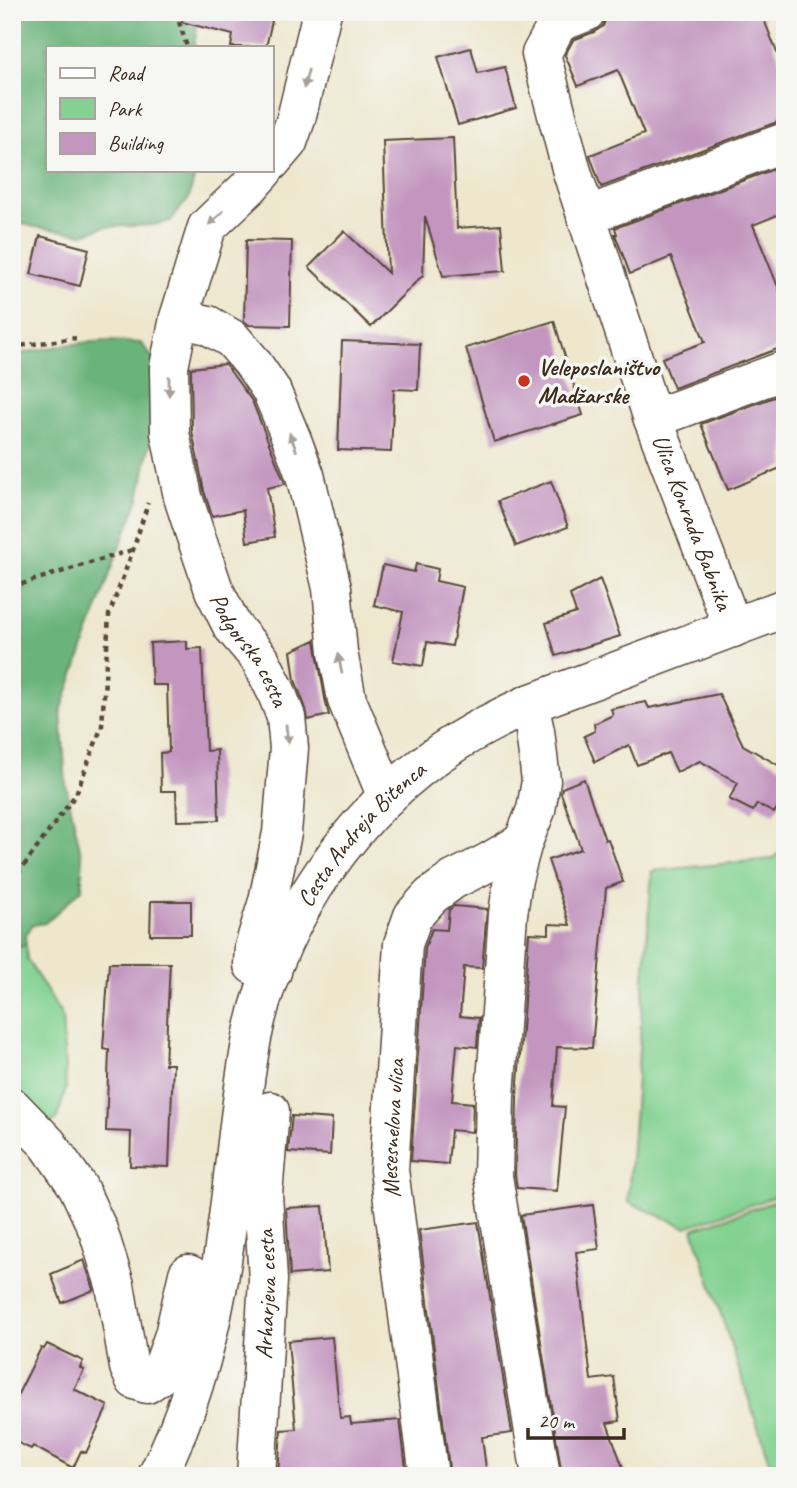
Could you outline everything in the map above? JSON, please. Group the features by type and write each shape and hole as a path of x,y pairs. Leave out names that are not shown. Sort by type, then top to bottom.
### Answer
{"street":[{"path":"273,160 288,142 296,119 322,12"},
{"name":"Ulica Konrada Babnika","path":"586,12 558,23 541,54 572,172 653,419 733,628"},
{"path":"586,216 785,142"},
{"name":"Podgorska cesta","path":"262,172 207,227 179,318 169,367 169,397 170,433 183,497 214,590 232,626 260,659 286,717 289,748 282,833 268,901 254,947 253,965 272,972"},
{"path":"179,318 208,325 232,339 251,360 271,390 304,475 332,588 338,652 347,700 387,797"},
{"path":"653,419 785,369"},
{"name":"Cesta Andreja Bitenca","path":"157,1476 180,1423 196,1374 217,1289 248,1060 258,1011 288,934 316,884 342,846 387,797 433,758 495,720 529,704 785,608"},
{"path":"529,704 541,781 536,810 523,842 513,879 508,914 495,1096 493,1176 541,1476"},
{"name":"Mesesnelova ulica","path":"429,1476 389,1170 403,944 413,916 431,896 453,880 523,842"},
{"path":"12,1107 48,1144 78,1187 98,1230 115,1284 129,1367 135,1380 147,1384 160,1375 174,1335 188,1274 217,1289"},
{"name":"Arharjeva cesta","path":"256,1476 268,1280 263,1194 270,1111"}],"path":[{"path":"176,12 187,46"},
{"path":"12,347 76,338"},
{"path":"12,882 76,794 102,726 109,615 149,498"},
{"path":"12,587 133,550"}],"green space":[{"path":"12,12 199,12 194,46 46,46 46,172 196,172 189,198 170,221 155,225 104,227 83,234 12,221"},
{"path":"84,342 141,343 157,363 151,438 139,499 61,711 66,785 82,858 82,889 45,923 32,925 26,935 26,945 12,946 12,356"},
{"path":"785,848 785,1193 686,1227 628,1202 652,871 772,859"},
{"path":"26,945 27,959 62,1016 66,1088 57,1120 46,1125 12,1093 12,946"},
{"path":"785,1198 785,1476 774,1476 693,1229"}],"building":[{"path":"183,12 274,12 266,46 231,46 233,35 182,22"},
{"path":"607,12 761,12 785,73 785,121 601,187 590,155 644,134 618,70 578,86 565,55 573,40 603,26"},
{"path":"471,48 478,73 505,67 516,108 458,125 438,57"},
{"path":"453,138 457,228 501,225 505,271 443,276 425,216 423,275 371,327 309,267 344,231 388,273 383,141"},
{"path":"785,165 785,212 753,225 785,304 785,349 777,349 674,388 662,358 705,342 671,257 630,274 615,228"},
{"path":"40,236 89,249 80,286 31,274"},
{"path":"246,240 292,241 290,326 249,325 244,321"},
{"name":"Veleposlaništvo Madžarske","path":"554,321 583,415 494,442 466,348"},
{"path":"342,341 420,344 418,390 394,389 391,452 338,450"},
{"path":"225,364 252,401 285,484 267,488 275,537 247,542 243,510 212,516 204,491 192,431 191,368"},
{"path":"785,393 785,466 728,490 701,424"},
{"path":"551,481 568,527 516,546 498,501"},
{"path":"416,564 438,569 436,581 463,587 452,646 427,642 423,666 393,661 403,612 374,605 383,565 414,572"},
{"path":"600,579 620,636 556,656 546,623 576,613 570,595"},
{"path":"315,640 329,715 308,720 295,680 291,651"},
{"path":"187,641 187,649 202,648 206,751 217,750 219,820 177,821 176,791 161,791 160,753 169,752 167,685 152,685 150,643"},
{"path":"719,694 743,745 785,769 785,795 774,813 757,804 753,811 729,799 738,783 700,761 677,772 668,753 637,765 629,745 595,762 584,736 595,731 594,724 613,715 611,709 646,702 649,708"},
{"path":"584,779 623,882 606,888 592,1048 557,1047 553,1106 565,1107 557,1191 517,1188 517,1097 529,933 549,934 549,924 570,925 548,860 581,849 561,793 562,788"},
{"path":"151,901 191,901 191,935 150,935"},
{"path":"454,906 487,909 482,968 464,967 460,1016 479,1018 477,1047 457,1045 452,1101 473,1103 472,1132 451,1130 448,1164 411,1161 425,948 432,929 447,930 449,910"},
{"path":"109,963 170,963 165,1064 173,1064 169,1167 130,1166 131,1132 106,1131 109,1050 103,1049"},
{"path":"292,1116 332,1119 330,1155 288,1152"},
{"path":"593,1205 599,1249 576,1252 591,1380 614,1377 620,1421 607,1423 626,1476 562,1476 521,1215"},
{"path":"323,1206 328,1272 290,1275 286,1208"},
{"path":"478,1222 512,1433 482,1437 487,1476 450,1476 419,1230"},
{"path":"84,1260 94,1290 62,1303 51,1274"},
{"path":"332,1337 340,1418 350,1417 351,1424 400,1420 407,1476 278,1476 281,1430 296,1429 288,1341"},
{"path":"47,1344 83,1361 80,1368 84,1370 74,1389 108,1406 86,1453 81,1451 73,1468 33,1446 31,1449 12,1440 12,1406 41,1348 44,1349"}],"place":[{"name":"Veleposlaništvo Madžarske","path":"524,381"}]}
